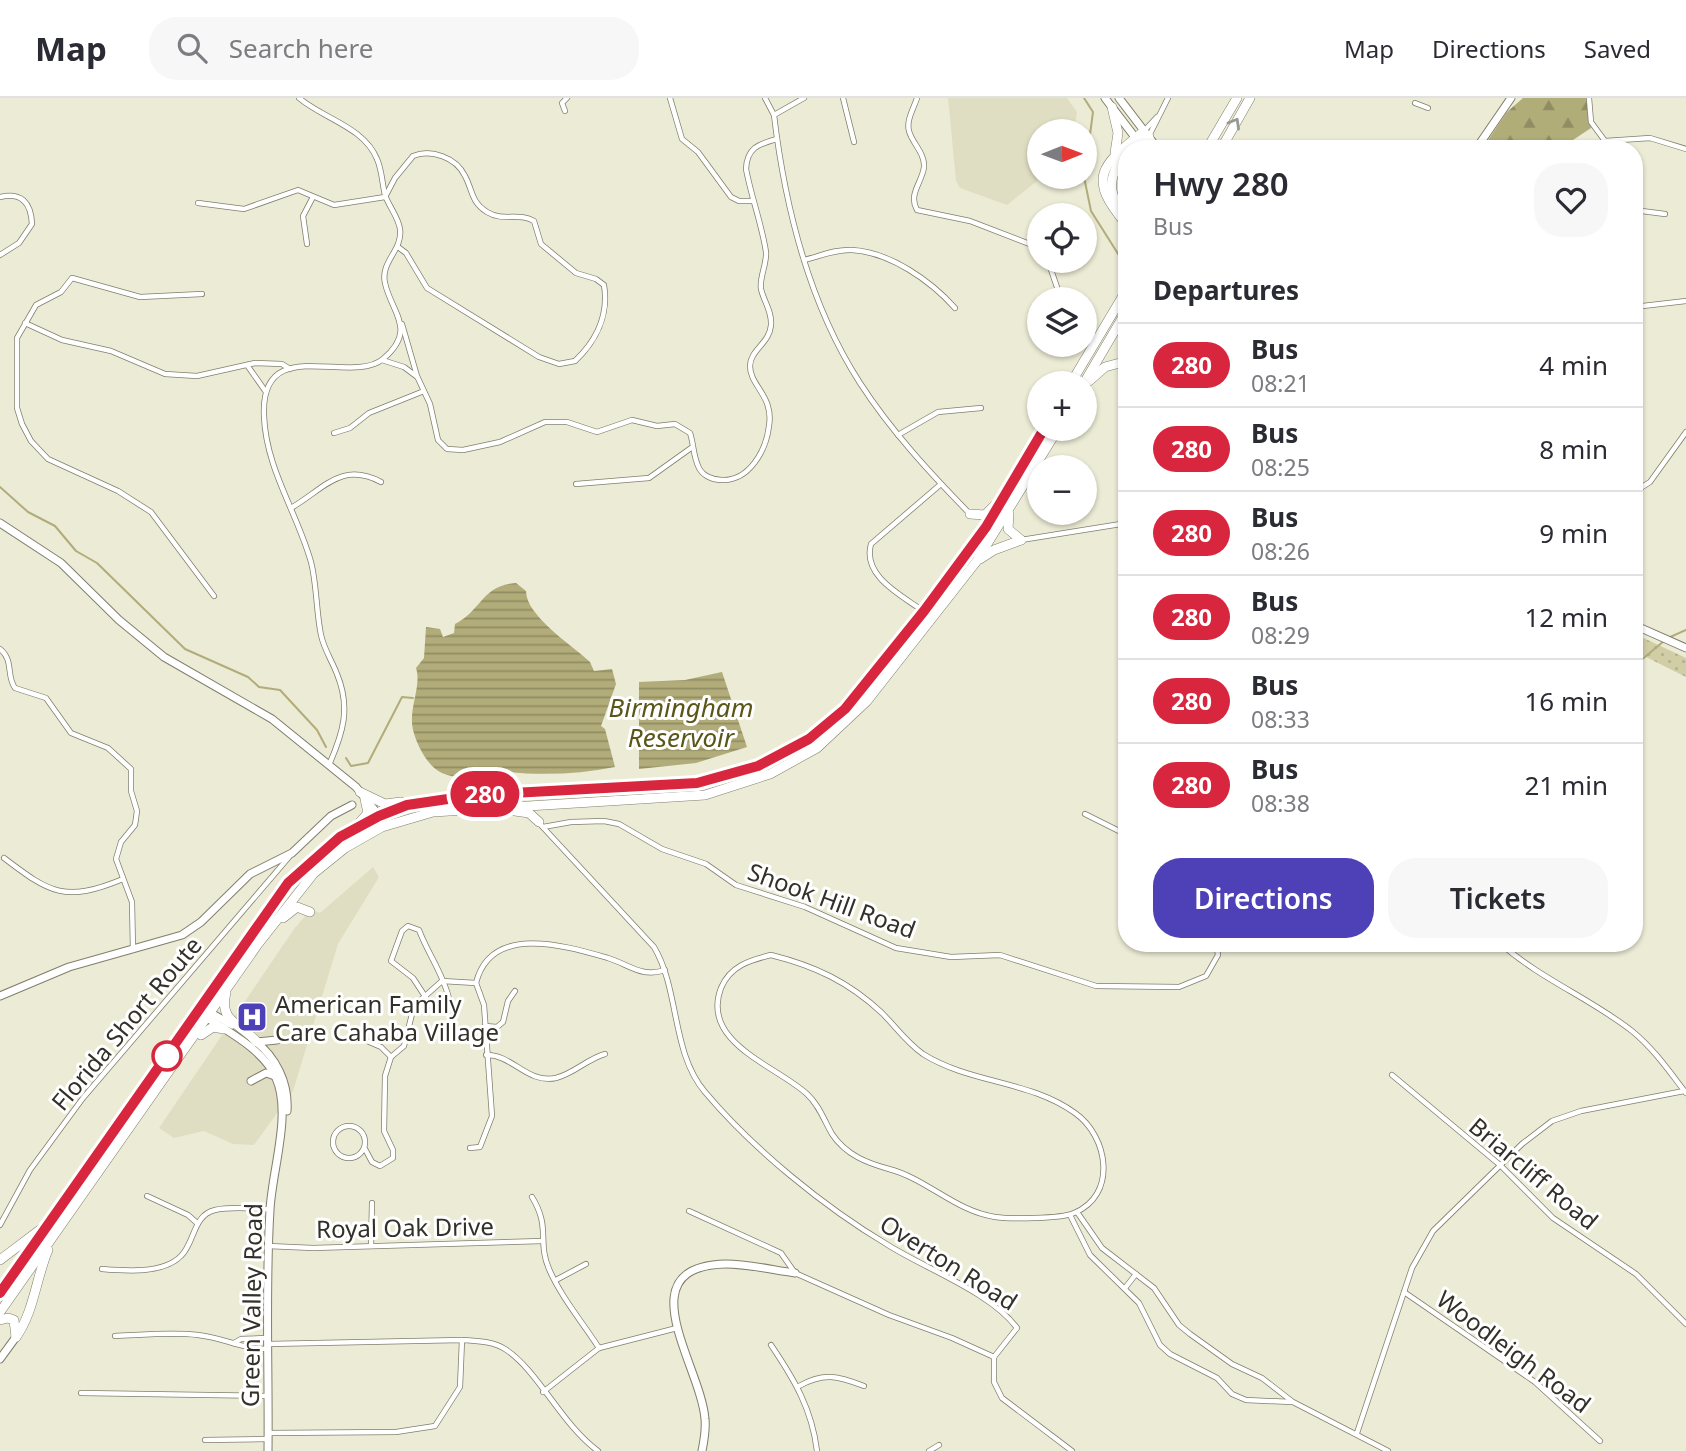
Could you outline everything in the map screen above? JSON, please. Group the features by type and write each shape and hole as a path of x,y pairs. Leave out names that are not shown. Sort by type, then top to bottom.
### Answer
{"highway":[{"path":"1226,140 1250,98"},
{"path":"1213,140 1236,99"},
{"path":"1112,107 1120,140"},
{"path":"1207,140 1215,126 1227,116"},
{"path":"1142,140 1146,134"},
{"path":"1118,160 1104,173 1102,184 1104,195 1118,212"},
{"path":"1078,371 1118,304"},
{"path":"1092,371 1118,328"},
{"path":"1097,373 1105,367 1118,363"},
{"path":"541,824 540,816 552,801 645,792 697,783 758,766 809,739 845,709 924,611 973,545 1036,441"},
{"path":"995,532 995,520 1036,441"},
{"path":"0,1293 50,1221 271,926 306,882 345,848 382,827 433,812 531,805 536,797 552,801 705,795 749,783 790,765 846,724 976,562 1051,441"},
{"path":"970,514 985,515 1009,488"},
{"path":"1009,512 1008,530 1021,540"},
{"path":"970,514 977,528 973,545"},
{"path":"976,562 994,550 1021,540"},
{"path":"363,796 379,803 393,805 433,795 697,783"},
{"path":"0,1312 183,1052 288,883 306,863 354,829 379,816 417,803 475,795"},
{"path":"354,829 368,813 363,796"},
{"path":"457,810 519,810 529,813 541,824"},
{"path":"271,926 298,907 310,912 303,897 306,882"},
{"path":"229,985 223,1007 226,1016 257,1042"},
{"path":"183,1052 190,1050 207,1028 224,1029"},
{"path":"0,1260 50,1221"},
{"path":"16,1337 28,1316 38,1273 58,1229"},
{"path":"0,1320 14,1320 16,1337"}],"street":[{"path":"299,98 358,134 372,148 378,161 386,197 400,230 398,247 384,272 385,283 402,324 417,376 425,391 438,440 447,449 463,450 500,442 545,422 567,422 597,432 632,420 657,426 675,424 687,429 691,434 691,449 704,474 715,480 739,479 751,469 769,429 767,399 750,370 751,360 769,339 771,324 770,310 761,288 766,254 752,201 746,159 750,150 761,143 777,139"},
{"path":"565,111 562,103 567,98"},
{"path":"670,98 682,139 698,152 732,197 739,201 752,201"},
{"path":"765,98 774,115 788,200 804,260 838,344 861,384 898,435 970,514"},
{"path":"774,115 804,98"},
{"path":"843,98 854,142"},
{"path":"917,98 908,121 909,131 923,159 924,170 913,196 917,210 970,221 1027,243"},
{"path":"1105,98 1135,140"},
{"path":"1119,98 1151,140"},
{"path":"1146,134 1168,98"},
{"path":"1482,140 1511,98"},
{"path":"1589,98 1594,129 1604,140"},
{"path":"1415,103 1429,108"},
{"path":"1620,140 1650,138 1686,149"},
{"path":"386,197 395,178 413,156 432,153 445,158 458,166 465,176 472,200 486,212 499,218 525,216 534,221 541,244 576,273 596,279 604,285 605,310 601,325 575,361 559,364 539,357 427,288 407,253 398,247"},
{"path":"198,203 244,209 298,190 334,205 386,197"},
{"path":"0,197 16,196 24,200 30,205 32,223 19,243 0,255"},
{"path":"307,244 303,216 313,197"},
{"path":"1643,211 1665,214"},
{"path":"804,260 843,251 867,252 896,263 925,281 955,308"},
{"path":"202,293 140,297 72,278 61,292 36,305 17,338 18,408 31,441 48,459 118,491 151,512 214,596"},
{"path":"1643,306 1686,301"},
{"path":"25,323 62,340 111,351 165,374 197,376 247,365 282,364 290,369"},
{"path":"382,360 397,340 402,324"},
{"path":"329,765 344,729 345,699 321,634 310,562 265,439 263,406 266,393 277,377 290,369 362,365 382,360 404,367 417,376"},
{"path":"247,365 266,393"},
{"path":"334,433 350,428 369,413 425,391"},
{"path":"898,435 938,411 981,408"},
{"path":"1643,486 1650,482 1686,432"},
{"path":"576,484 649,478 691,449"},
{"path":"291,508 342,474 367,475 381,482"},
{"path":"924,611 877,576 868,554 872,544 941,484"},
{"path":"0,523 61,563 119,620 164,657 272,719 363,796 379,816 382,827"},
{"path":"995,532 1007,541 1118,524"},
{"path":"1643,629 1686,648"},
{"path":"0,649 8,657 15,688 46,698 71,733 108,748 128,764 137,811 135,825 117,852 132,902 133,950"},
{"path":"0,996 69,967 182,935 213,912 250,874 292,853 331,816 352,805"},
{"name":"Overton Road","path":"531,805 541,824 653,947 665,970 691,1069 705,1092 815,1196 841,1216 890,1247 933,1268 1004,1314 1017,1328 994,1357"},
{"path":"1085,814 1118,830"},
{"name":"Shook Hill Road","path":"541,824 610,822 631,829 662,849 706,864 736,885 819,912 895,947 951,957 1000,955 1096,986 1179,987 1206,976 1218,952"},
{"name":"Florida Short Route","path":"0,1225 30,1170 83,1098 292,853"},
{"path":"4,858 52,891 78,891 123,879"},
{"path":"408,926 419,930 442,981 449,999 446,1008 435,1009 412,978 391,961 402,930 408,926"},
{"path":"470,1147 480,1147 484,1143 492,1116 484,1005 476,983 485,962 495,952 524,943 547,944 609,959 643,974 665,970"},
{"path":"1357,1433 1404,1292 1424,1243 1537,1131 1566,1115 1685,1092 1664,1063 1633,1032 1536,972 1511,952"},
{"path":"771,955 818,968 866,998 908,1041 942,1065 1033,1090 1077,1114 1095,1132 1105,1159 1098,1188 1077,1212 996,1217 974,1212 914,1179 852,1154 833,1135 810,1096 753,1059 721,1024 717,1009 724,981 742,964 771,955"},
{"path":"365,1149 361,1154 346,1156 336,1150 333,1138 339,1129 353,1127 365,1138 365,1149 372,1161 380,1166 393,1158 393,1150 384,1131 383,1096 391,1056 404,1046 414,1006 442,981 476,983"},
{"path":"485,1026 497,1027 503,1022 508,1001 515,991"},
{"path":"205,1013 264,1059 276,1076"},
{"name":"Green Valley Road","path":"205,1013 257,1042 281,1073 288,1096 287,1122 275,1159"},
{"path":"257,1042 277,1040"},
{"path":"367,1041 381,1047 391,1056"},
{"path":"486,1055 498,1055 522,1073 544,1079 573,1072 605,1054"},
{"path":"251,1081 266,1073 276,1076"},
{"name":"Briarcliff Road","path":"1392,1075 1500,1166 1553,1218 1636,1274 1686,1324"},
{"name":"Green Valley Road","path":"268,1451 268,1246 275,1159 283,1121 283,1097 276,1076"},
{"path":"147,1196 176,1209 197,1223"},
{"path":"532,1197 544,1222 543,1241 549,1269 599,1348"},
{"path":"371,1246 372,1202"},
{"path":"102,1269 138,1269 168,1264 179,1258 187,1249 197,1223 214,1210 270,1209"},
{"path":"688,1211 781,1253 795,1273"},
{"path":"1077,1212 1102,1248 1154,1288 1179,1325 1232,1364 1262,1378 1293,1402 1388,1451"},
{"path":"1070,1214 1090,1255 1139,1303 1160,1345 1170,1354 1217,1378 1232,1394 1246,1400 1293,1402"},
{"name":"Royal Oak Drive","path":"268,1246 543,1241"},
{"path":"556,1280 586,1264"},
{"path":"702,1451 705,1417 678,1328 672,1296 674,1287 696,1269 728,1264 795,1273 889,1315 994,1357 994,1382 1002,1398 1071,1451"},
{"path":"1125,1287 1136,1275"},
{"name":"Woodleigh Road","path":"1404,1292 1535,1382 1600,1441"},
{"path":"543,1392 599,1348 678,1328"},
{"path":"115,1336 198,1335 234,1343 242,1348 268,1343"},
{"path":"0,1359 16,1337"},
{"path":"234,1343 241,1339 268,1343 480,1341 505,1349 523,1364 570,1427 595,1450"},
{"path":"205,1440 416,1431 435,1426 460,1387 462,1340"},
{"path":"771,1345 799,1386 810,1412 817,1451"},
{"path":"799,1386 822,1376 834,1375 864,1385"},
{"path":"81,1393 268,1396"},
{"path":"929,1451 939,1445"}],"shaded area":[{"path":"948,98 1067,98 1077,112 1076,119 1027,119 1027,189 1007,205 960,188 956,181"},
{"path":"1643,638 1686,658 1686,677 1643,656"},
{"path":"373,867 379,877 338,944 293,1091 254,1145 233,1144 204,1131 174,1138 159,1128 294,929 311,909 320,913"}],"green space":[{"path":"1523,98 1586,98 1591,128 1573,140 1488,140 1507,112"}],"water":[{"path":"516,583 526,591 533,610 551,630 590,662 594,671 612,669 616,684 601,726 605,729 615,767 554,774 486,770 458,777 437,770 420,748 413,730 412,714 417,682 416,668 424,658 426,627 440,629 443,637 454,633 455,624 489,593 496,588"},
{"name":"Birmingham Reservoir","path":"722,672 747,747 696,763 639,769 639,682 685,680"}],"waterway":[{"path":"1084,98 1093,112 1092,119"},
{"path":"1086,189 1091,211 1118,254"},
{"path":"0,487 28,512 55,526 76,551 97,563 185,649 248,677 259,687 280,690 317,730 326,747"},
{"path":"1668,638 1686,630"},
{"path":"1643,658 1664,641"},
{"path":"346,758 351,766 368,763 402,697 413,698"}],"bus line":[{"name":"280","path":"0,1293 288,883 306,863 340,837 379,816 407,805 438,798 697,783 734,775 778,758 809,739 845,709 924,611 986,527 1037,441"}],"place":[{"name":"American Family Care Cahaba Village","path":"252,1017"}]}
